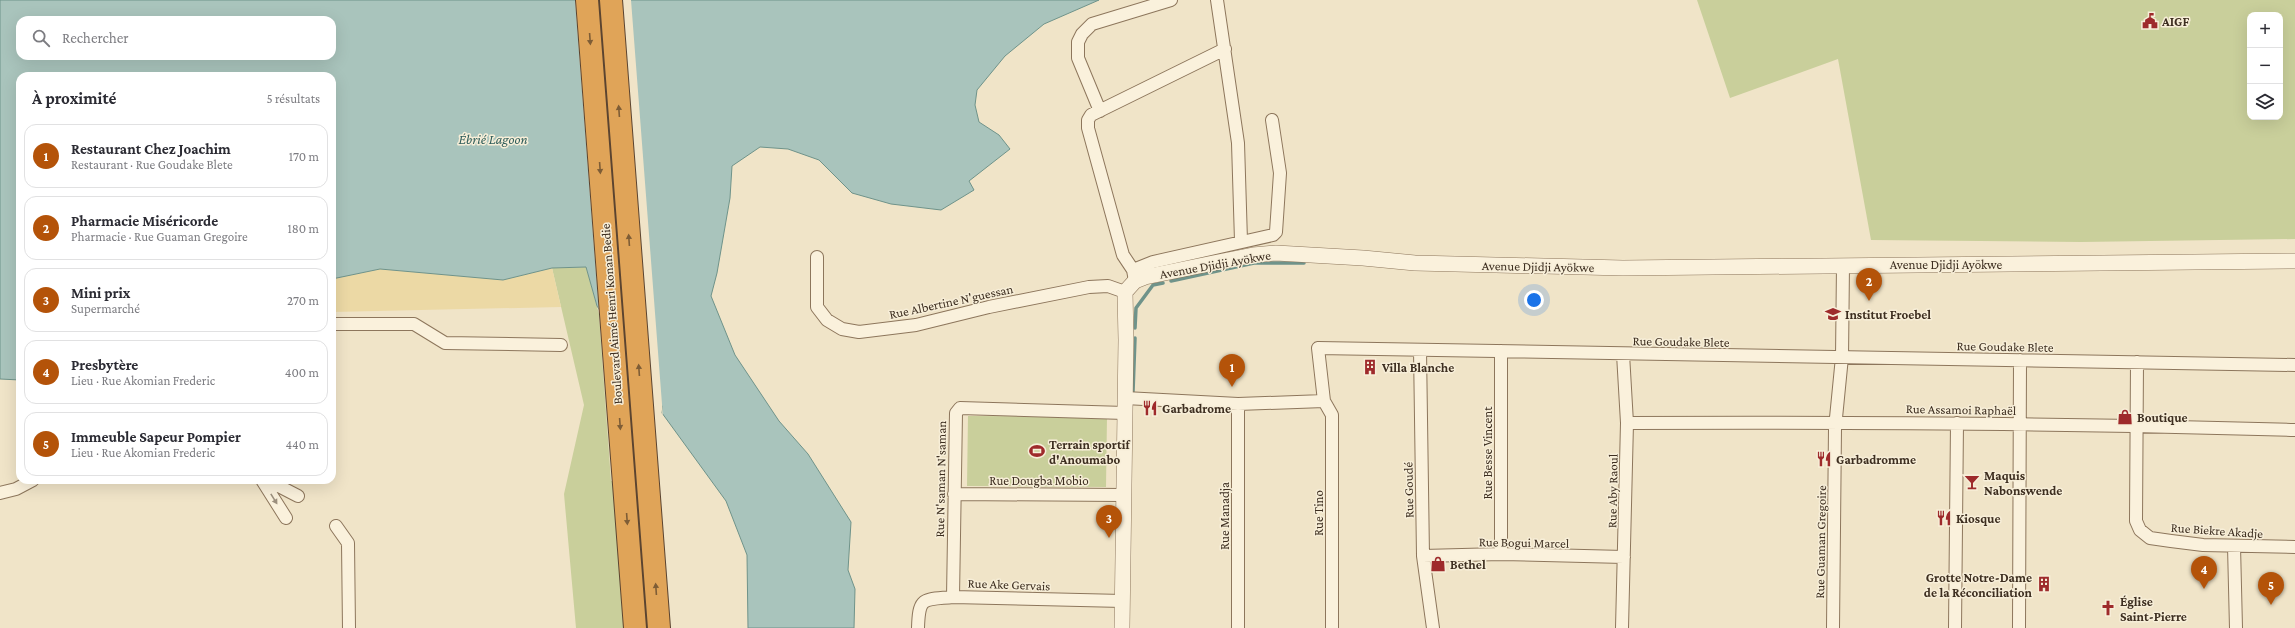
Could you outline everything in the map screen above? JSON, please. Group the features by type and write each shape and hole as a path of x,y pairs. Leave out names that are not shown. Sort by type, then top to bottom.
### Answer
{"highway":[{"name":"Boulevard Aimé Henri Konan Bedie","path":"587,0 635,628"},
{"name":"Boulevard Aimé Henri Konan Bedie","path":"611,0 659,628"}],"street":[{"path":"1100,111 1078,58 1078,42 1082,34 1092,24 1171,0"},
{"path":"1217,0 1238,143 1241,242"},
{"path":"1122,628 1125,398 1131,281 1088,128 1088,120 1092,115 1225,49"},
{"path":"1131,281 1153,262 1273,235 1277,228 1280,173 1272,120"},
{"name":"Avenue Djidji Ayökwe","path":"1131,281 1144,277 1245,257 1276,253 1363,258 1415,263 1616,268 2295,261"},
{"name":"Rue Albertine N'guessan","path":"817,257 817,307 827,320 842,329 859,332 916,325 989,307 1131,281"},
{"name":"Rue Guaman Gregoire","path":"1833,628 1836,422 1842,357 1844,265"},
{"path":"336,324 414,324 445,343 560,345"},
{"name":"Rue Goudake Blete","path":"1324,401 1318,348 2295,365"},
{"name":"Rue Goudé","path":"1420,350 1423,556 1433,628"},
{"name":"Rue Besse Vincent","path":"1501,351 1501,554"},
{"name":"Rue Aby Raoul","path":"1622,628 1627,423 1623,354"},
{"path":"2019,628 2020,360"},
{"name":"Rue Biekre Akadje","path":"2137,362 2136,520 2140,530 2150,538 2203,545 2295,547"},
{"path":"1125,398 1238,404 1324,401"},
{"name":"Rue Tino","path":"1324,401 1332,415 1332,628"},
{"name":"Rue Manadja","path":"1238,404 1238,628"},
{"name":"Rue N'saman N'saman","path":"953,596 954,420 956,413 960,408 1125,413"},
{"name":"Rue Assamoi Raphaël","path":"1627,423 1957,423 2136,425 2295,430"},
{"path":"1955,628 1957,423"},
{"path":"0,493 16,489 25,484"},
{"path":"265,484 286,518"},
{"path":"275,484 298,496"},
{"name":"Rue Dougba Mobio","path":"954,494 1123,495"},
{"path":"336,526 348,543 349,628"},
{"path":"2234,546 2236,628"},
{"name":"Rue Bogui Marcel","path":"1423,556 1501,554 1624,557"},
{"name":"Rue Ake Gervais","path":"918,628 918,608 922,603 930,599 953,596 1123,601"}],"green space":[{"path":"1697,0 2295,0 2295,239 2081,242 1871,240 1838,59 1730,98"},
{"path":"586,267 599,314 611,481 614,481 625,628 576,628 564,494 584,405 552,268"},
{"name":"Terrain sportif d'Anoumabo","path":"968,416 1107,417 1106,487 967,486"}],"sand":[{"path":"552,268 561,307 336,312 336,278 380,269 503,280"}],"water":[{"name":"Ébrié Lagoon","path":"0,0 1099,0 1044,24 1005,56 977,90 975,105 979,122 999,135 1010,149 969,181 974,190 941,210 891,204 852,193 819,160 788,149 760,147 732,166 730,198 717,273 711,296 735,355 779,421 808,454 851,522 848,570 855,589 854,628 748,628 747,555 726,501 662,413 662,406 597,306 586,267 552,268 503,280 380,269 336,278 336,72 16,72 16,380 0,379"}],"pier":[{"path":"575,0 631,0 663,417 660,406 599,313"}],"waterway":[{"path":"1171,281 1254,263 1304,263"},
{"path":"1135,328 1136,308 1153,285 1163,283"},
{"path":"1133,392 1135,338"}],"place":[{"name":"AIGF","path":"2150,21"},
{"name":"Pharmacie Miséricorde","path":"1869,301"},
{"name":"Institut Froebel","path":"1833,314"},
{"name":"Villa Blanche","path":"1370,367"},
{"name":"Restaurant Chez Joachim","path":"1232,387"},
{"name":"Garbadrome","path":"1150,408"},
{"name":"Boutique","path":"2125,417"},
{"name":"Terrain sportif d'Anoumabo","path":"1037,451"},
{"name":"Garbadromme","path":"1824,459"},
{"name":"Maquis Nabonswende","path":"1972,482"},
{"name":"Kiosque","path":"1944,518"},
{"name":"Mini prix","path":"1109,538"},
{"name":"Bethel","path":"1438,564"},
{"name":"Grotte Notre-Dame de la Réconciliation","path":"2044,584"},
{"name":"Presbytère","path":"2204,589"},
{"name":"Immeuble Sapeur Pompier","path":"2271,605"},
{"name":"Église Saint-Pierre","path":"2108,608"}]}
